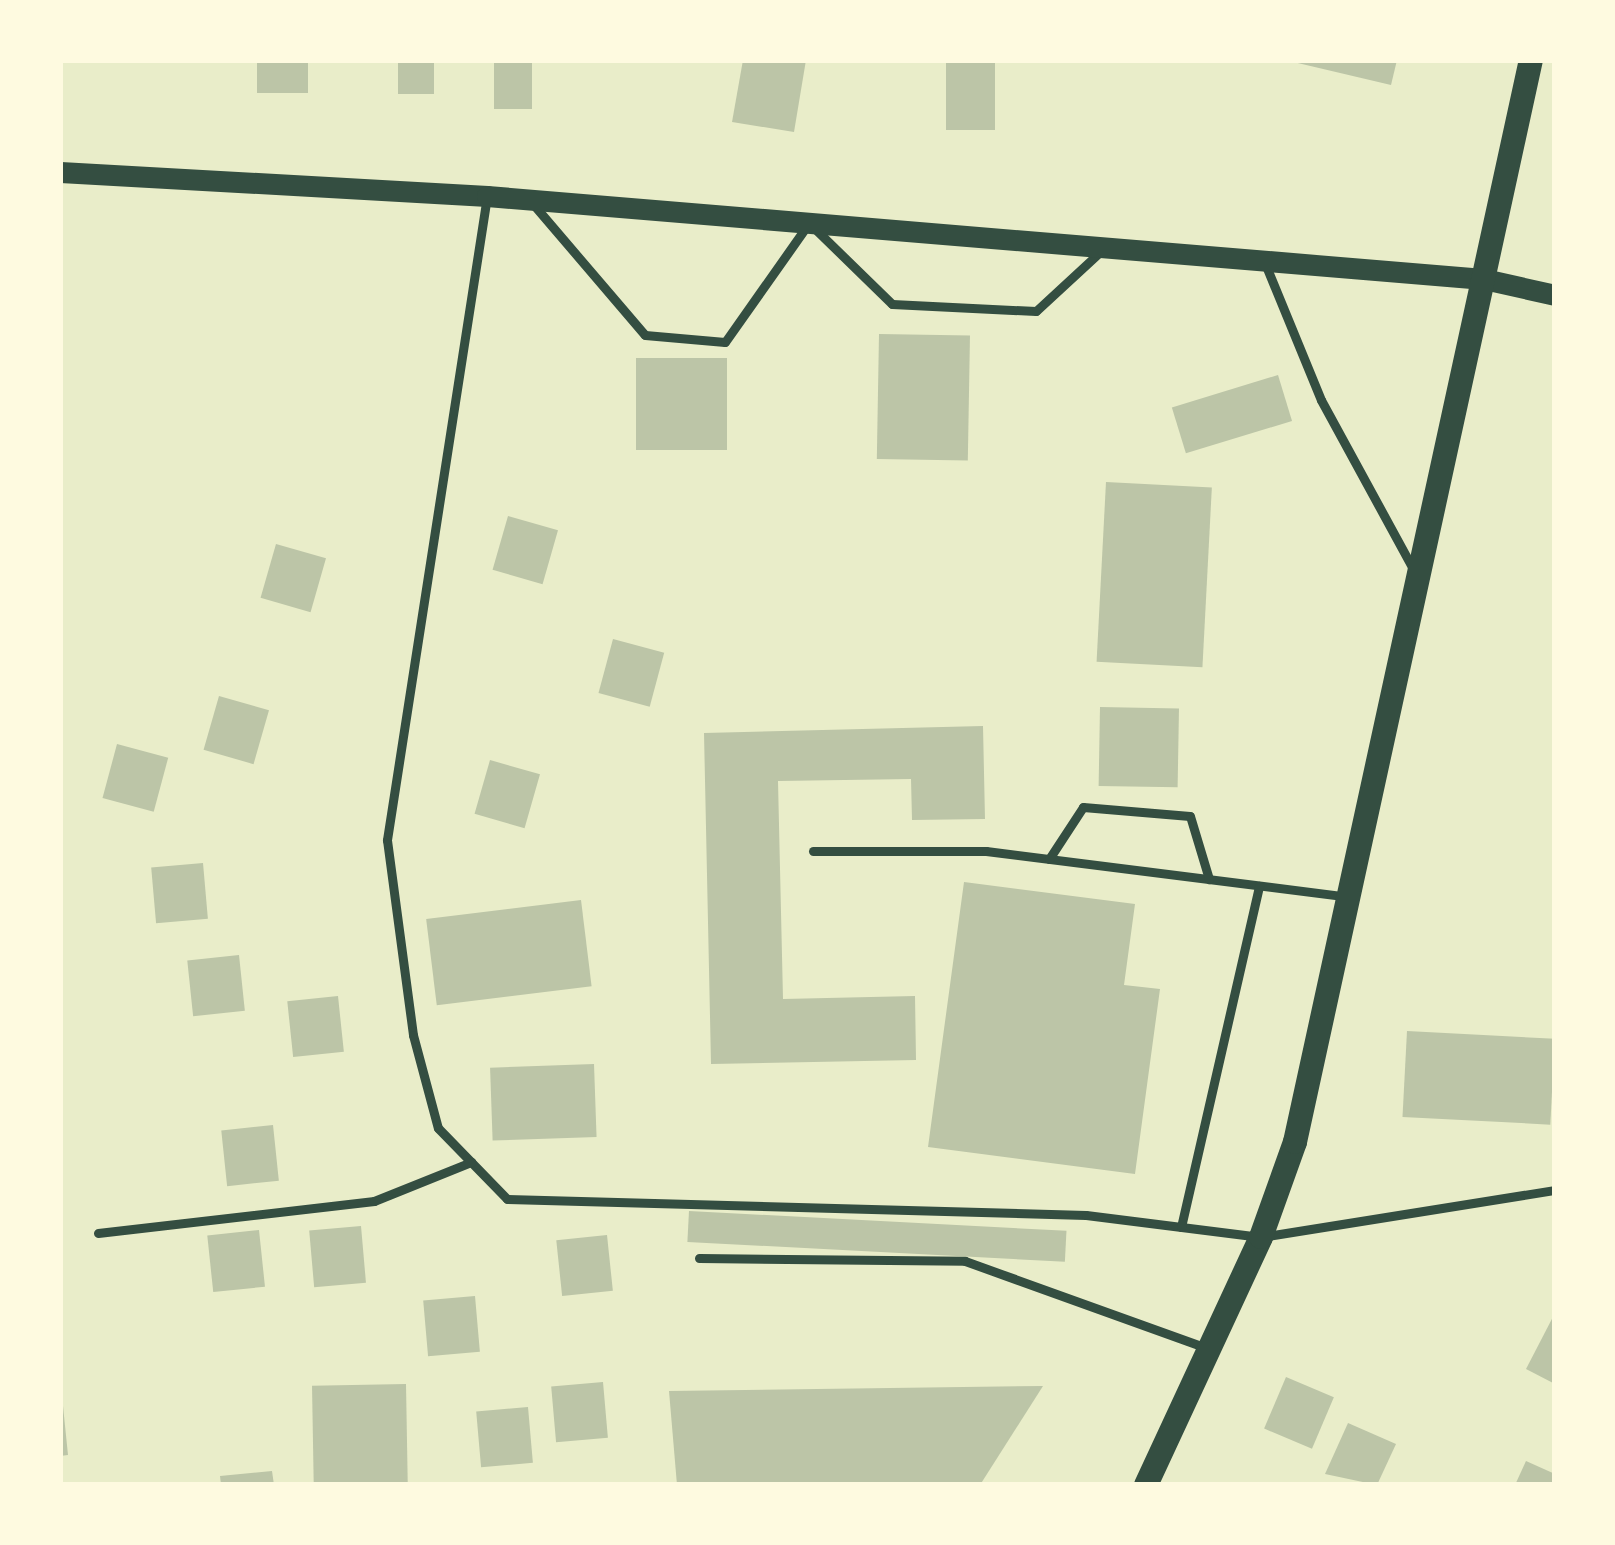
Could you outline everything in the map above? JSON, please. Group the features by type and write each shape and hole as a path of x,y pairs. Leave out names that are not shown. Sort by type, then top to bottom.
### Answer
{"main road":[{"path":"1146,1485 1261,1237 1295,1142 1531,60"}],"street":[{"path":"60,172 487,196 1484,279 1555,295"}],"lane":[{"path":"487,196 387,840 418,1054 438,1128 507,1198 1086,1215 1261,1237 1555,1190"},
{"path":"529,200 645,335 665,337 725,342 809,224 892,304 1036,311 1105,248"},
{"path":"1264,261 1321,400 1418,579"},
{"path":"1049,860 1083,807 1190,816 1209,879"},
{"path":"813,851 1049,860 1349,897"},
{"path":"1181,1227 1258,886"},
{"path":"98,1233 374,1202 471,1162"},
{"path":"699,1258 965,1261 1210,1348"}],"building":[{"path":"257,60 308,60 308,93 257,93"},
{"path":"398,60 434,60 434,94 398,94"},
{"path":"494,60 532,60 532,109 494,109"},
{"path":"743,60 806,60 794,132 732,122"},
{"path":"946,60 995,60 995,130 946,130"},
{"path":"1285,60 1397,60 1391,85"},
{"path":"879,334 970,336 968,461 877,459"},
{"path":"636,358 727,358 727,450 636,450"},
{"path":"1278,375 1292,421 1186,453 1172,407"},
{"path":"1106,482 1212,488 1202,667 1097,662"},
{"path":"508,516 558,530 543,584 493,570"},
{"path":"276,544 326,558 311,612 261,598"},
{"path":"613,639 664,653 650,707 599,693"},
{"path":"219,696 269,710 254,764 204,750"},
{"path":"1100,707 1179,708 1178,787 1099,786"},
{"path":"983,726 985,819 912,820 911,779 778,781 783,999 915,996 916,1060 711,1064 704,733"},
{"path":"117,744 168,758 154,812 103,798"},
{"path":"490,760 540,774 525,828 475,814"},
{"path":"203,863 208,919 156,923 151,868"},
{"path":"964,882 1135,904 1124,985 1160,989 1135,1174 928,1147"},
{"path":"581,900 592,986 437,1005 426,919"},
{"path":"239,955 245,1011 193,1016 187,960"},
{"path":"338,996 344,1052 293,1057 287,1001"},
{"path":"1407,1031 1555,1039 1550,1125 1402,1117"},
{"path":"594,1064 597,1137 493,1141 490,1068"},
{"path":"273,1125 279,1181 227,1186 221,1130"},
{"path":"689,1211 1066,1231 1065,1262 687,1242"},
{"path":"361,1226 366,1283 314,1287 309,1231"},
{"path":"259,1230 265,1287 213,1292 207,1235"},
{"path":"607,1235 613,1291 562,1296 556,1240"},
{"path":"475,1296 480,1352 428,1356 423,1301"},
{"path":"1555,1313 1555,1384 1526,1369"},
{"path":"1286,1377 1334,1397 1312,1449 1264,1429"},
{"path":"603,1382 608,1438 556,1442 551,1387"},
{"path":"406,1384 408,1485 314,1485 312,1386"},
{"path":"1043,1386 980,1485 677,1485 669,1391"},
{"path":"60,1407 68,1455 60,1456"},
{"path":"528,1407 533,1463 481,1467 476,1412"},
{"path":"1348,1423 1396,1444 1377,1485 1325,1474"},
{"path":"1526,1461 1555,1474 1555,1485 1515,1485"},
{"path":"272,1471 274,1485 221,1485 220,1476"}]}
